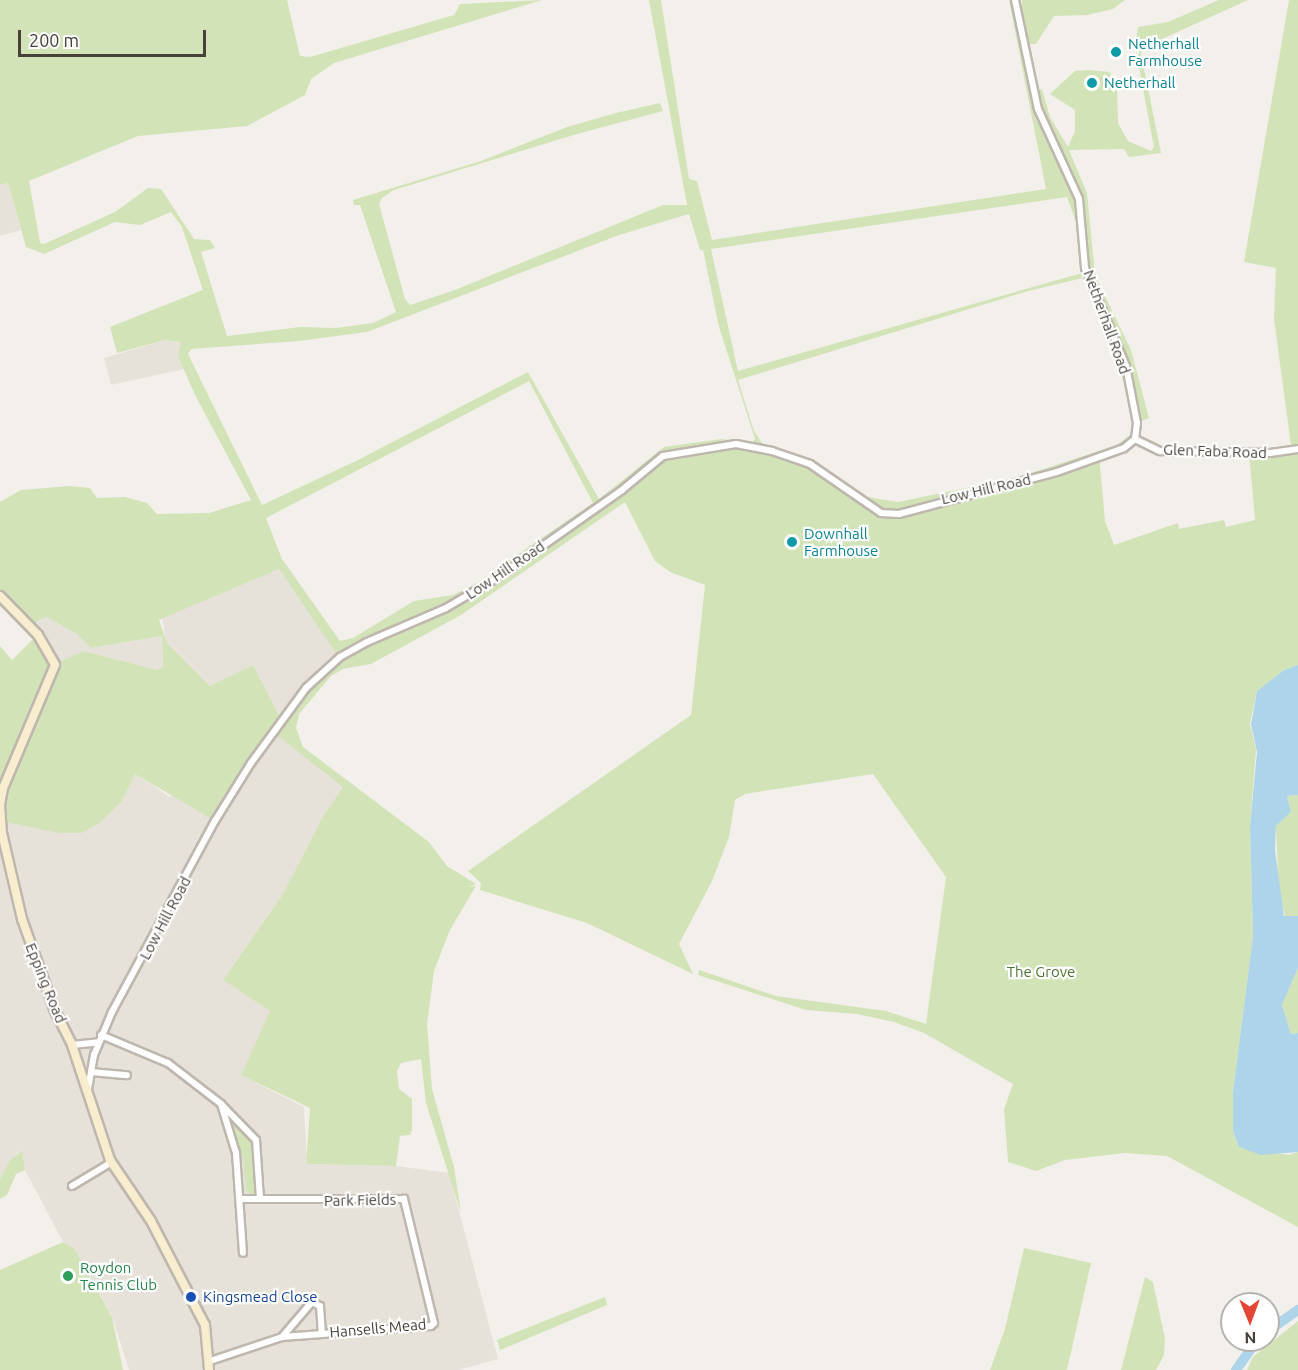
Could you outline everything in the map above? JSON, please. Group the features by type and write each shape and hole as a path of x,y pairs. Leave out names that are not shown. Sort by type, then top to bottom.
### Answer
{"main road":[{"name":"Epping Road","path":"0,596 42,641 55,665 3,788 0,817 32,951 72,1045 112,1162 151,1221 199,1310 210,1343 209,1366"}],"street":[{"name":"Netherhall Road","path":"1015,0 1038,109 1079,199 1085,268 1126,366 1137,423 1135,440"},
{"name":"Glen Faba Road","path":"1135,440 1160,451 1270,453 1298,449"},
{"name":"Low Hill Road","path":"87,1094 100,1039 233,789 306,688 349,652 398,626 446,608 497,578 622,490 663,456 736,444 772,451 810,464 881,513 899,514 1057,472 1124,448 1135,440"},
{"path":"72,1045 100,1039 168,1064 221,1104 238,1119 258,1147 260,1199"},
{"path":"91,1072 127,1075"},
{"path":"221,1104 226,1127 236,1153 243,1253"},
{"path":"226,1127 238,1119"},
{"path":"72,1186 112,1162"},
{"name":"Park Fields","path":"241,1199 404,1199 434,1323"},
{"name":"Hansells Mead","path":"282,1336 312,1302 320,1306 322,1333"},
{"name":"Hansells Mead","path":"209,1366 282,1336 431,1326 434,1323"}],"shaded area":[{"path":"8,183 21,230 0,236 0,185"},
{"path":"165,340 182,342 178,356 184,369 111,385 104,358"},
{"path":"279,569 338,655 280,717 253,665 210,686 166,643 162,617"},
{"path":"47,617 77,634 92,648 162,636 163,668 156,670 83,651 55,665 38,635 36,622"},
{"path":"274,733 344,787 322,818 283,894 223,980 271,1011 241,1075 304,1107 307,1164 396,1166 449,1173 498,1359 459,1370 129,1370 112,1316 74,1248 63,1242 25,1170 21,1151 10,1160 0,1180 0,821 28,826 122,801 134,773 170,797"}],"green space":[{"name":"The Grove","path":"0,0 287,0 300,56 310,57 454,15 460,4 542,0 334,63 311,79 305,95 247,126 138,136 29,181 40,243 44,244 115,212 148,188 161,189 194,239 210,240 215,248 201,252 227,336 300,327 336,328 373,323 396,312 360,205 354,205 353,200 481,161 567,127 660,103 663,111 577,134 394,190 382,198 379,204 405,299 410,305 455,290 663,205 687,205 649,0 661,0 689,179 697,181 712,240 1046,189 1009,0 1018,0 1021,14 1022,0 1125,0 1113,9 1087,15 1054,16 1036,44 1027,44 1037,90 1042,89 1050,117 1068,147 1075,131 1075,110 1050,94 1075,71 1089,70 1109,72 1117,84 1118,123 1128,141 1151,151 1154,147 1135,46 1138,27 1168,22 1219,0 1248,0 1140,49 1161,153 1129,157 1124,149 1069,150 1087,193 1095,275 1131,350 1149,418 1137,423 1135,439 1123,449 1099,455 1105,521 1114,545 1178,523 1179,529 1224,520 1226,527 1255,520 1249,453 1277,457 1292,453 1274,319 1276,268 1244,262 1289,0 1298,0 1298,665 1284,670 1257,691 1250,723 1256,750 1250,826 1253,936 1233,1092 1233,1131 1239,1147 1289,1155 1298,1152 1298,1227 1167,1156 1125,1153 1065,1160 1036,1171 1008,1162 1004,1109 1013,1084 924,1033 894,1022 857,1014 806,1010 698,975 699,970 776,996 886,1011 926,1024 946,877 873,774 745,794 735,800 729,837 712,881 679,944 693,974 587,923 480,890 481,883 468,871 691,715 705,585 670,572 655,561 625,502 461,615 371,664 343,669 331,676 299,714 296,728 303,747 429,842 447,866 476,884 469,887 476,886 450,930 434,971 427,1024 432,1089 454,1167 461,1213 426,1103 421,1059 401,1063 397,1071 399,1089 412,1099 412,1130 410,1135 400,1136 396,1166 306,1164 310,1108 241,1075 270,1011 223,980 283,894 322,818 343,787 274,733 314,684 340,659 279,569 159,620 167,643 210,686 253,665 280,717 215,821 135,774 122,801 98,824 81,833 60,833 0,821 0,646 12,660 37,635 0,596 0,502 21,490 69,486 90,488 97,498 125,497 147,503 157,514 209,513 251,500 195,395 178,356 181,342 165,340 117,353 110,327 203,290 182,227 171,212 140,225 115,222 44,254 26,247 8,183 0,185","holes":["1067,197 1079,230 1082,273 738,371 711,249","689,214 700,250 703,250 719,327 755,439 753,442 721,439 664,447 599,499 528,372 356,461 262,505 188,354 191,349 299,341 367,332 619,235","1083,278 1113,343 1134,423 1130,435 1117,445 1019,477 898,502 867,497 819,464 762,443 754,431 738,380 1028,291","529,381 593,503 472,586 453,595 414,601 353,638 340,641 282,559 266,518","47,617 77,634 91,648 162,636 163,667 157,670 83,651 55,664 57,656 36,622"]},
{"path":"1298,795 1298,916 1285,916 1279,890 1276,826 1291,812 1287,796"},
{"path":"1298,968 1298,1033 1291,1034 1282,1005"},
{"path":"237,1122 256,1140 258,1192 253,1196 246,1191 243,1158 231,1127"},
{"path":"22,1151 25,1170 16,1174 7,1195 0,1199 0,1180 10,1160"},
{"path":"63,1242 74,1248 112,1317 123,1370 0,1370 0,1270"},
{"path":"1024,1248 1091,1263 1067,1370 990,1370 1005,1329"},
{"path":"1145,1277 1153,1282 1165,1339 1164,1355 1156,1370 1121,1370"},
{"path":"605,1297 607,1305 500,1350 497,1340"},
{"path":"1298,1321 1298,1370 1247,1370 1253,1357 1259,1352 1280,1352 1280,1335"}],"water":[{"path":"1298,665 1298,795 1287,796 1291,812 1276,826 1275,850 1284,916 1298,916 1298,968 1282,1005 1291,1034 1298,1033 1298,1152 1261,1155 1239,1147 1233,1131 1233,1092 1253,936 1250,826 1257,752 1251,724 1257,691 1284,670"}],"waterway":[{"path":"1280,1323 1298,1310"},
{"path":"1236,1370 1249,1352"}],"place":[{"name":"Netherhall Farmhouse","path":"1116,52"},
{"name":"Netherhall","path":"1092,83"},
{"name":"Downhall Farmhouse","path":"792,542"},
{"name":"Roydon Tennis Club","path":"68,1276"},
{"name":"Kingsmead Close","path":"191,1297"}]}
